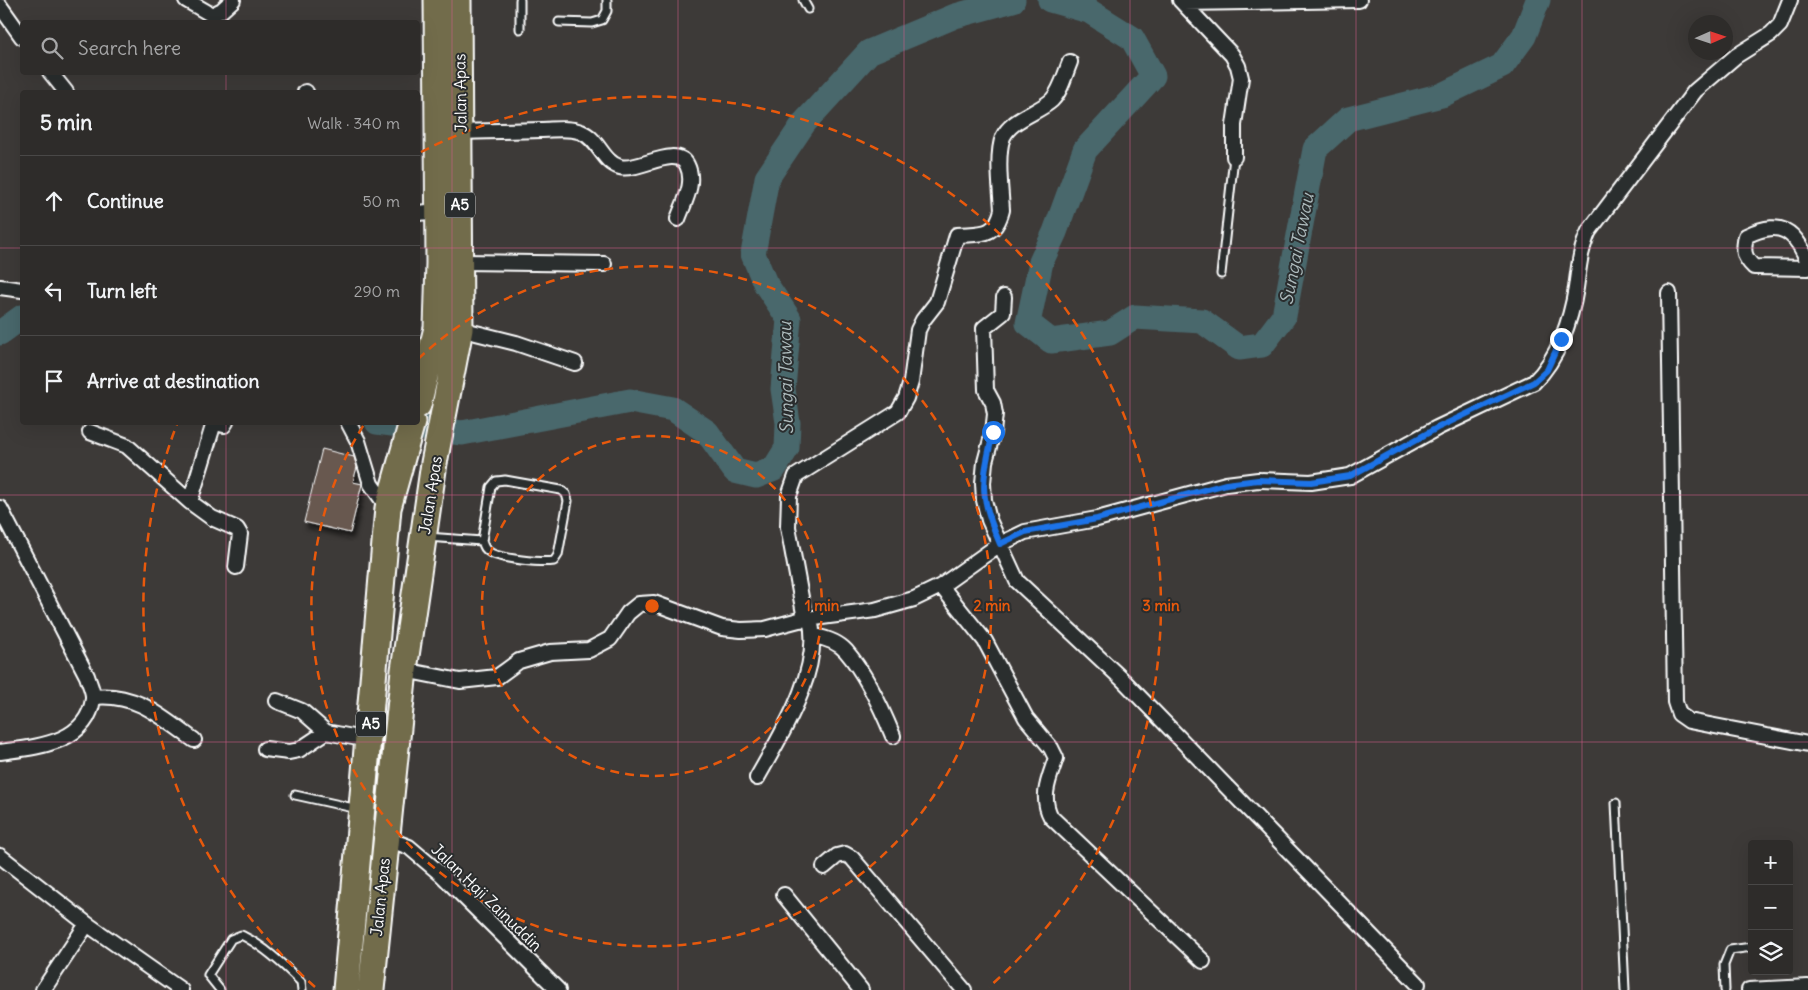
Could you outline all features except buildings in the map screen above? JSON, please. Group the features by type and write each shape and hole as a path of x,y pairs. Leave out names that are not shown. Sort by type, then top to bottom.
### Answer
{"highway":[{"name":"Jalan Apas","path":"420,394 437,328 428,212 437,0"},
{"name":"Jalan Apas","path":"371,990 404,670 434,463 460,328 458,0"},
{"path":"428,212 444,208 451,198 460,144"},
{"name":"Jalan Apas","path":"346,990 388,508 412,425"},
{"path":"380,608 387,604 400,548 410,541 424,537"}],"street":[{"path":"186,0 212,15 222,10 233,0"},
{"path":"1181,1 1358,0"},
{"path":"404,670 460,681 497,677 519,661 550,652 589,650 610,639 628,613 638,604 654,603 722,628 741,630 765,629 807,619 875,610 914,599 941,586 1000,544 1025,532 1097,519 1226,484 1258,480 1311,482 1350,476 1437,428 1534,382 1547,370 1561,339 1576,290 1580,251 1588,231 1695,91 1736,56 1771,34 1780,25 1790,0"},
{"path":"1181,1 1232,54 1238,66 1241,78 1234,125 1234,156"},
{"path":"0,6 20,34"},
{"path":"757,778 782,733 807,674 814,636 807,619 788,527 789,496 796,476 898,412 906,398 911,382 918,330 937,302 957,235 990,231 996,227 999,220 1002,210 1000,152 1003,138 1012,127 1051,101 1056,95 1070,62"},
{"path":"52,75 64,90"},
{"path":"460,144 571,130 591,137 610,163 622,168 642,165 667,157 679,158 686,163 691,178 678,219"},
{"path":"1808,262 1796,237 1784,230 1759,230 1746,236 1743,248 1745,260 1754,267 1808,268"},
{"path":"461,262 604,264"},
{"path":"0,287 20,290"},
{"path":"1669,292 1676,702 1679,714 1689,721 1808,744"},
{"path":"1004,297 1003,313 984,328 986,390 993,403 995,414 983,483 986,510 1017,581 1123,680 1418,984"},
{"path":"460,328 516,343 575,363"},
{"path":"190,502 214,425"},
{"path":"350,425 358,441 371,484 388,508"},
{"path":"90,432 127,446 190,502 212,518 237,529 240,534 236,566"},
{"path":"0,508 87,676 93,697 88,712 77,729 63,740 0,752"},
{"path":"941,586 985,641 1026,718 1051,748 1056,758 1045,795 1046,807 1051,817 1203,960"},
{"path":"814,636 828,639 845,650 882,708 893,736"},
{"path":"93,697 109,695 124,697 153,710 194,740"},
{"path":"277,701 302,711 326,732 369,740"},
{"path":"266,749 289,752 299,750 326,732"},
{"name":"Jalan Haji Zainuddin","path":"386,838 410,847 442,875 558,990"},
{"path":"824,867 837,856 845,854 852,858 964,990"},
{"path":"0,856 87,924 181,990"},
{"path":"784,895 861,990"},
{"path":"43,990 87,924"},
{"path":"1750,990 1808,987"}],"lane":[{"path":"520,0 520,29"},
{"path":"559,22 592,23 602,20 606,11 606,0"},
{"path":"803,0 808,9"},
{"path":"1221,274 1234,156"},
{"path":"496,481 561,490 566,494 568,501 558,555 554,561 544,562 492,554 484,548 482,541 491,487 496,481"},
{"path":"424,537 482,541"},
{"path":"295,795 363,810"},
{"path":"1616,803 1625,990"},
{"path":"220,990 208,975 231,938 241,935 250,939 294,975 301,982 302,990"},
{"path":"1725,990 1724,965 1730,950 1748,948"}],"waterway":[{"name":"Sungai Tawau","path":"400,425 462,433 630,401 673,409 707,432 735,471 756,476 774,469 787,448 788,423 783,389 789,319 765,283 753,254 767,178 804,123 869,52 955,16 1013,0"},
{"name":"Sungai Tawau","path":"1050,0 1089,11 1132,38 1153,76 1085,150 1055,232 1041,262 1028,323 1051,341 1110,333 1135,317 1202,321 1239,348 1262,345 1284,316 1315,149 1348,119 1442,95 1502,66 1524,36 1538,0"},
{"name":"Sungai Tawau","path":"0,333 20,318"}],"route":[{"path":"993,432 985,462 984,500 989,520 1000,544 1025,532 1097,519 1201,489 1258,480 1311,482 1337,479 1364,471 1437,428 1534,382 1547,370 1561,339"}]}
